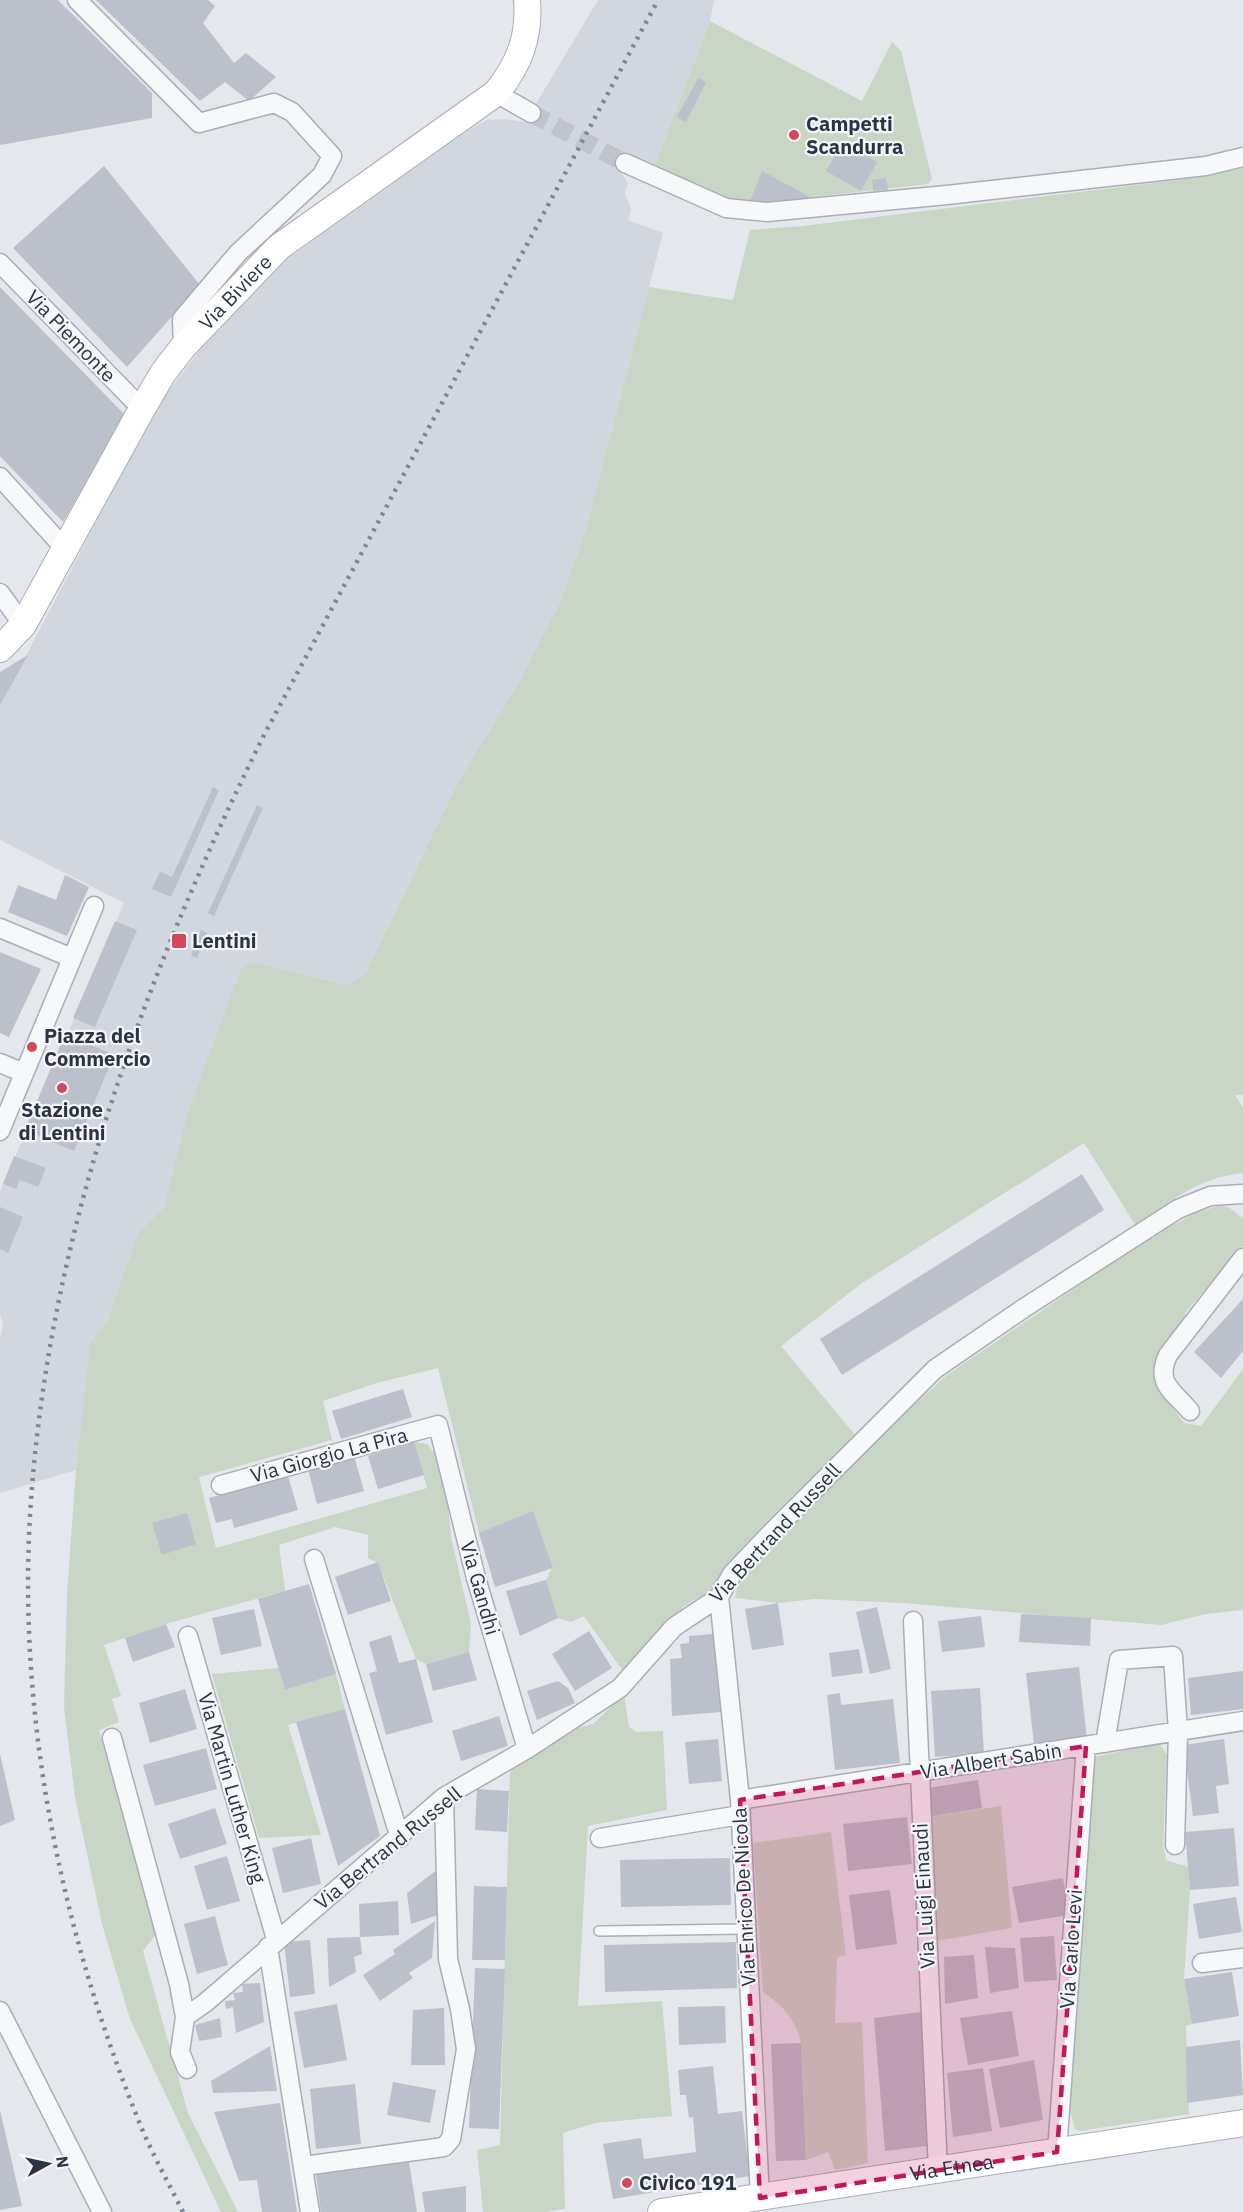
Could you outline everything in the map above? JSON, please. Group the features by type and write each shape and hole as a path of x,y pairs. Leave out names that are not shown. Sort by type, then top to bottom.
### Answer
{"main road":[{"name":"Via Biviere","path":"0,649 23,625 142,409 163,373 183,347 279,247 496,93 513,71 525,45 527,0"},
{"name":"Via Etnea","path":"661,2212 757,2205 938,2170 1243,2123"}],"street":[{"path":"77,0 199,123 274,103 292,112 332,156 322,175 238,253 182,319 183,347"},
{"path":"496,93 531,113"},
{"path":"625,163 726,208 767,212 1112,177 1206,166 1243,157"},
{"name":"Via Piemonte","path":"0,263 142,409"},
{"path":"0,477 65,549"},
{"path":"0,593 23,625"},
{"path":"0,1131 24,1073 65,955 94,906"},
{"path":"0,928 65,955"},
{"path":"0,1063 24,1073"},
{"name":"Via Bertrand Russell","path":"185,2017 205,2003 272,1943 400,1838 444,1797 528,1749 620,1688 674,1627 719,1597 732,1574 935,1369 1024,1308 1178,1209 1210,1196 1243,1194"},
{"path":"1190,1411 1164,1380 1161,1370 1168,1355 1243,1258"},
{"name":"Via Giorgio La Pira","path":"221,1485 438,1425"},
{"name":"Via Gandhi","path":"438,1425 476,1578 528,1749"},
{"path":"314,1559 400,1838"},
{"name":"Via Enrico De Nicola","path":"719,1597 740,1808 757,2205"},
{"name":"Via Luigi Einaudi","path":"913,1621 918,1773 938,2170"},
{"name":"Via Martin Luther King","path":"188,1636 272,1943 310,2212"},
{"path":"1105,1743 1119,1660 1173,1656 1178,1732 1174,1845"},
{"name":"Via Albert Sabin","path":"600,1838 918,1773 1243,1721"},
{"path":"112,1738 179,1984 185,2017 180,2052 187,2069"},
{"name":"Via Carlo Levi","path":"1057,2152 1086,1746"},
{"path":"304,2166 444,2147 451,2139 466,2049 460,2009 448,1959 444,1797"},
{"path":"1202,1963 1243,1958"},
{"path":"0,2011 102,2212"}],"lane":[{"path":"599,1931 746,1929"}],"highlighted area":[{"path":"1086,1746 1057,2152 760,2198 740,1800"}],"shaded area":[{"path":"598,0 714,0 710,21 654,168 629,155 621,172 628,183 625,193 631,210 628,220 663,233 587,525 562,598 519,682 459,780 365,974 348,985 252,962 186,1118 164,1207 138,1233 107,1321 90,1343 76,1470 0,1493 0,1340 3,1323 0,1315 0,1192 124,903 0,840 0,705 157,406 199,351 281,263 473,127 487,120 505,119 525,122"}],"green space":[{"name":"Campetti Scandurra","path":"710,21 862,101 892,42 901,51 932,179 928,184 742,205 654,168"},
{"path":"1243,168 1243,1095 1235,1095 1243,1108 1243,1173 1198,1185 1136,1226 1084,1143 862,1283 781,1346 856,1436 709,1591 683,1607 625,1674 584,1616 571,1622 558,1618 546,1580 552,1568 533,1512 479,1533 438,1368 377,1383 323,1401 332,1440 199,1477 216,1548 427,1488 414,1442 427,1444 437,1456 446,1487 451,1537 471,1624 469,1652 426,1664 416,1659 378,1563 368,1558 368,1535 335,1527 279,1545 285,1591 166,1624 104,1645 121,1696 112,1699 119,1722 99,1730 156,1934 143,1951 188,2113 238,2212 221,2212 130,2019 102,1924 75,1797 64,1707 67,1594 76,1470 90,1343 107,1321 138,1233 164,1207 186,1118 241,969 252,962 347,985 365,974 459,780 519,682 562,598 587,525 649,287 733,300 750,230 803,226 1210,176"},
{"path":"1220,1205 1230,1208 1243,1219 1243,1246 1185,1313 1181,1327 1159,1360 1154,1382 1184,1423 1201,1426 1243,1369 1243,1610 1206,1614 1161,1625 903,1603 815,1599 778,1603 735,1598 739,1580 755,1560 877,1438 947,1375 1143,1242 1193,1214"},
{"path":"279,1668 285,1690 336,1674 345,1709 288,1725 321,1835 259,1838 212,1674"},
{"path":"624,1694 629,1727 636,1732 663,1731 667,1810 588,1826 578,2006 662,2001 672,2116 595,2123 563,2133 565,2209 546,2212 483,2212 477,2150 500,2145 510,1770 578,1728 593,1724"},
{"path":"1159,1743 1167,1755 1163,1844 1166,1860 1188,1867 1190,1890 1184,1979 1192,2024 1186,2026 1189,2114 1080,2131 1075,2129 1070,2110 1095,1757"},
{"path":"1001,1806 1012,1928 936,1941 932,1816"},
{"path":"831,1832 846,1955 837,1957 835,2023 862,2022 868,2163 835,2170 828,2152 806,2160 801,2043 787,2013 763,1992 753,1843"}],"building":[{"path":"0,0 58,0 152,93 152,118 0,145"},
{"path":"96,0 208,0 215,6 203,23 234,63 246,53 276,77 249,101 225,82 200,101"},
{"path":"698,78 706,82 686,122 677,117"},
{"path":"842,143 877,162 861,191 826,171"},
{"path":"104,166 200,285 127,367 13,248"},
{"path":"762,171 812,198 749,204"},
{"path":"886,178 888,190 873,191 872,180"},
{"path":"0,287 125,415 63,522 0,456"},
{"path":"28,655 0,705 0,672"},
{"path":"213,787 219,790 171,897 152,889 160,871 172,877"},
{"path":"257,805 263,808 214,916 208,913"},
{"path":"65,875 89,887 67,936 8,912 18,885 56,900"},
{"path":"115,921 137,930 95,1027 73,1018"},
{"path":"201,930 207,933 197,958 191,956"},
{"path":"0,952 41,969 9,1037 0,1033"},
{"name":"Stazione di Lentini","path":"65,1034 114,1055 74,1151 25,1130"},
{"path":"14,1156 46,1168 38,1187 20,1180 16,1189 3,1184"},
{"path":"1082,1174 1104,1210 842,1375 820,1339"},
{"path":"0,1207 23,1217 8,1253 0,1249"},
{"path":"1243,1299 1243,1351 1221,1378 1194,1352"},
{"path":"403,1389 412,1417 341,1439 332,1411"},
{"path":"414,1442 424,1475 378,1489 368,1456"},
{"path":"354,1456 364,1491 317,1504 308,1469"},
{"path":"288,1476 298,1510 234,1528 232,1519 216,1523 209,1498"},
{"path":"533,1511 553,1568 495,1587 479,1533"},
{"path":"187,1513 196,1544 162,1555 152,1523"},
{"path":"378,1562 391,1601 348,1615 335,1577"},
{"path":"546,1580 558,1618 520,1636 506,1591"},
{"path":"309,1584 336,1674 285,1690 258,1599"},
{"path":"778,1603 784,1645 752,1650 745,1609"},
{"path":"877,1607 891,1669 870,1674 856,1612"},
{"path":"254,1609 262,1646 221,1655 212,1618"},
{"path":"1021,1614 1091,1618 1090,1646 1019,1642"},
{"path":"981,1616 985,1647 942,1652 938,1621"},
{"path":"166,1624 175,1647 133,1662 125,1638"},
{"path":"589,1631 612,1668 575,1691 552,1654"},
{"path":"713,1634 721,1712 672,1716 670,1659 682,1658 680,1644 689,1643 689,1636"},
{"path":"391,1635 399,1663 416,1659 433,1722 386,1735 369,1673 377,1671 369,1642"},
{"path":"859,1649 863,1673 832,1677 829,1653"},
{"path":"469,1652 477,1680 433,1691 426,1664"},
{"path":"1079,1667 1087,1739 1034,1745 1026,1673"},
{"path":"1243,1671 1243,1709 1191,1715 1188,1678"},
{"path":"558,1681 568,1688 575,1703 537,1720 527,1691"},
{"path":"980,1688 984,1754 935,1757 931,1691"},
{"path":"185,1689 197,1729 150,1743 139,1703"},
{"path":"840,1693 841,1705 893,1699 900,1763 835,1770 827,1695"},
{"path":"345,1709 380,1836 338,1866 296,1722"},
{"path":"499,1716 508,1746 461,1761 452,1731"},
{"path":"718,1739 722,1781 689,1784 685,1742"},
{"path":"1224,1739 1229,1784 1216,1786 1219,1813 1193,1816 1184,1745"},
{"path":"206,1748 217,1789 155,1806 143,1765"},
{"path":"0,1754 15,1820 0,1826"},
{"path":"978,1780 982,1808 932,1816 928,1788"},
{"path":"477,1789 509,1791 507,1832 475,1830"},
{"path":"215,1808 227,1844 180,1859 168,1824"},
{"path":"907,1817 912,1864 848,1871 843,1824"},
{"path":"1234,1828 1239,1886 1190,1890 1185,1832"},
{"path":"311,1838 321,1884 283,1893 272,1848"},
{"path":"227,1856 240,1901 207,1910 194,1866"},
{"path":"730,1858 731,1905 621,1907 620,1860"},
{"path":"438,1869 438,1915 411,1924 407,1893"},
{"path":"1063,1878 1069,1915 1019,1923 1012,1887"},
{"path":"474,1886 507,1887 505,1960 472,1960"},
{"path":"890,1890 897,1944 856,1950 849,1895"},
{"path":"1236,1897 1242,1932 1199,1939 1193,1904"},
{"path":"398,1901 399,1935 360,1937 359,1904"},
{"path":"215,1916 228,1965 197,1974 184,1924"},
{"path":"435,1921 432,1958 409,1973 413,1978 380,2001 363,1975 395,1954 393,1950"},
{"path":"1054,1936 1057,1980 1024,1982 1020,1938"},
{"path":"360,1937 362,1954 354,1957 356,1972 329,1987 327,1938"},
{"path":"310,1940 315,1994 290,1997 284,1942"},
{"path":"736,1942 737,1988 605,1992 604,1945"},
{"path":"985,1947 1015,1948 1019,1988 990,1993"},
{"path":"974,1955 978,1998 945,2004 944,1957"},
{"path":"475,1968 505,1969 499,2129 469,2128"},
{"path":"1232,1972 1239,2016 1192,2024 1184,1979"},
{"path":"260,1983 264,2022 236,2033 233,2007 226,2009 225,2001 235,2000 233,1993 243,1992 242,1984"},
{"path":"337,2004 347,2060 304,2068 294,2012"},
{"path":"725,2006 726,2043 679,2045 678,2007"},
{"path":"444,2008 445,2065 411,2065 413,2010"},
{"path":"1012,2011 1019,2056 968,2065 960,2018"},
{"path":"921,2012 927,2146 885,2151 874,2018"},
{"path":"220,2018 222,2037 199,2041 195,2025"},
{"path":"1240,2040 1243,2095 1187,2103 1186,2047"},
{"path":"801,2043 806,2160 776,2161 771,2044"},
{"path":"270,2046 277,2091 213,2093 211,2081"},
{"path":"1034,2060 1043,2120 1000,2128 989,2069"},
{"path":"713,2066 718,2114 742,2111 750,2176 613,2199 603,2144 641,2138 644,2159 696,2152 693,2117 689,2118 686,2095 680,2095 678,2070"},
{"path":"983,2068 992,2131 953,2137 947,2073"},
{"path":"393,2082 436,2090 430,2123 387,2115"},
{"path":"355,2084 361,2144 316,2149 310,2089"},
{"path":"280,2103 297,2212 262,2212 257,2180 239,2181 214,2112"},
{"path":"0,2110 22,2206 0,2210"},
{"path":"409,2162 417,2212 321,2212 316,2175"},
{"path":"466,2186 466,2212 425,2212 422,2192"}],"tunnel":[{"path":"531,113 625,163"}],"railway":[{"path":"183,2212 142,2129 87,1974 66,1895 49,1814 37,1733 30,1651 28,1569 32,1487 43,1389 61,1292 84,1196 112,1101 144,1008 221,826 263,737 658,0"}],"place":[{"name":"Campetti Scandurra","path":"794,135"},
{"name":"Lentini","path":"179,941"},
{"name":"Piazza del Commercio","path":"32,1047"},
{"name":"Stazione di Lentini","path":"62,1088"},
{"name":"Civico 191","path":"627,2183"}]}
